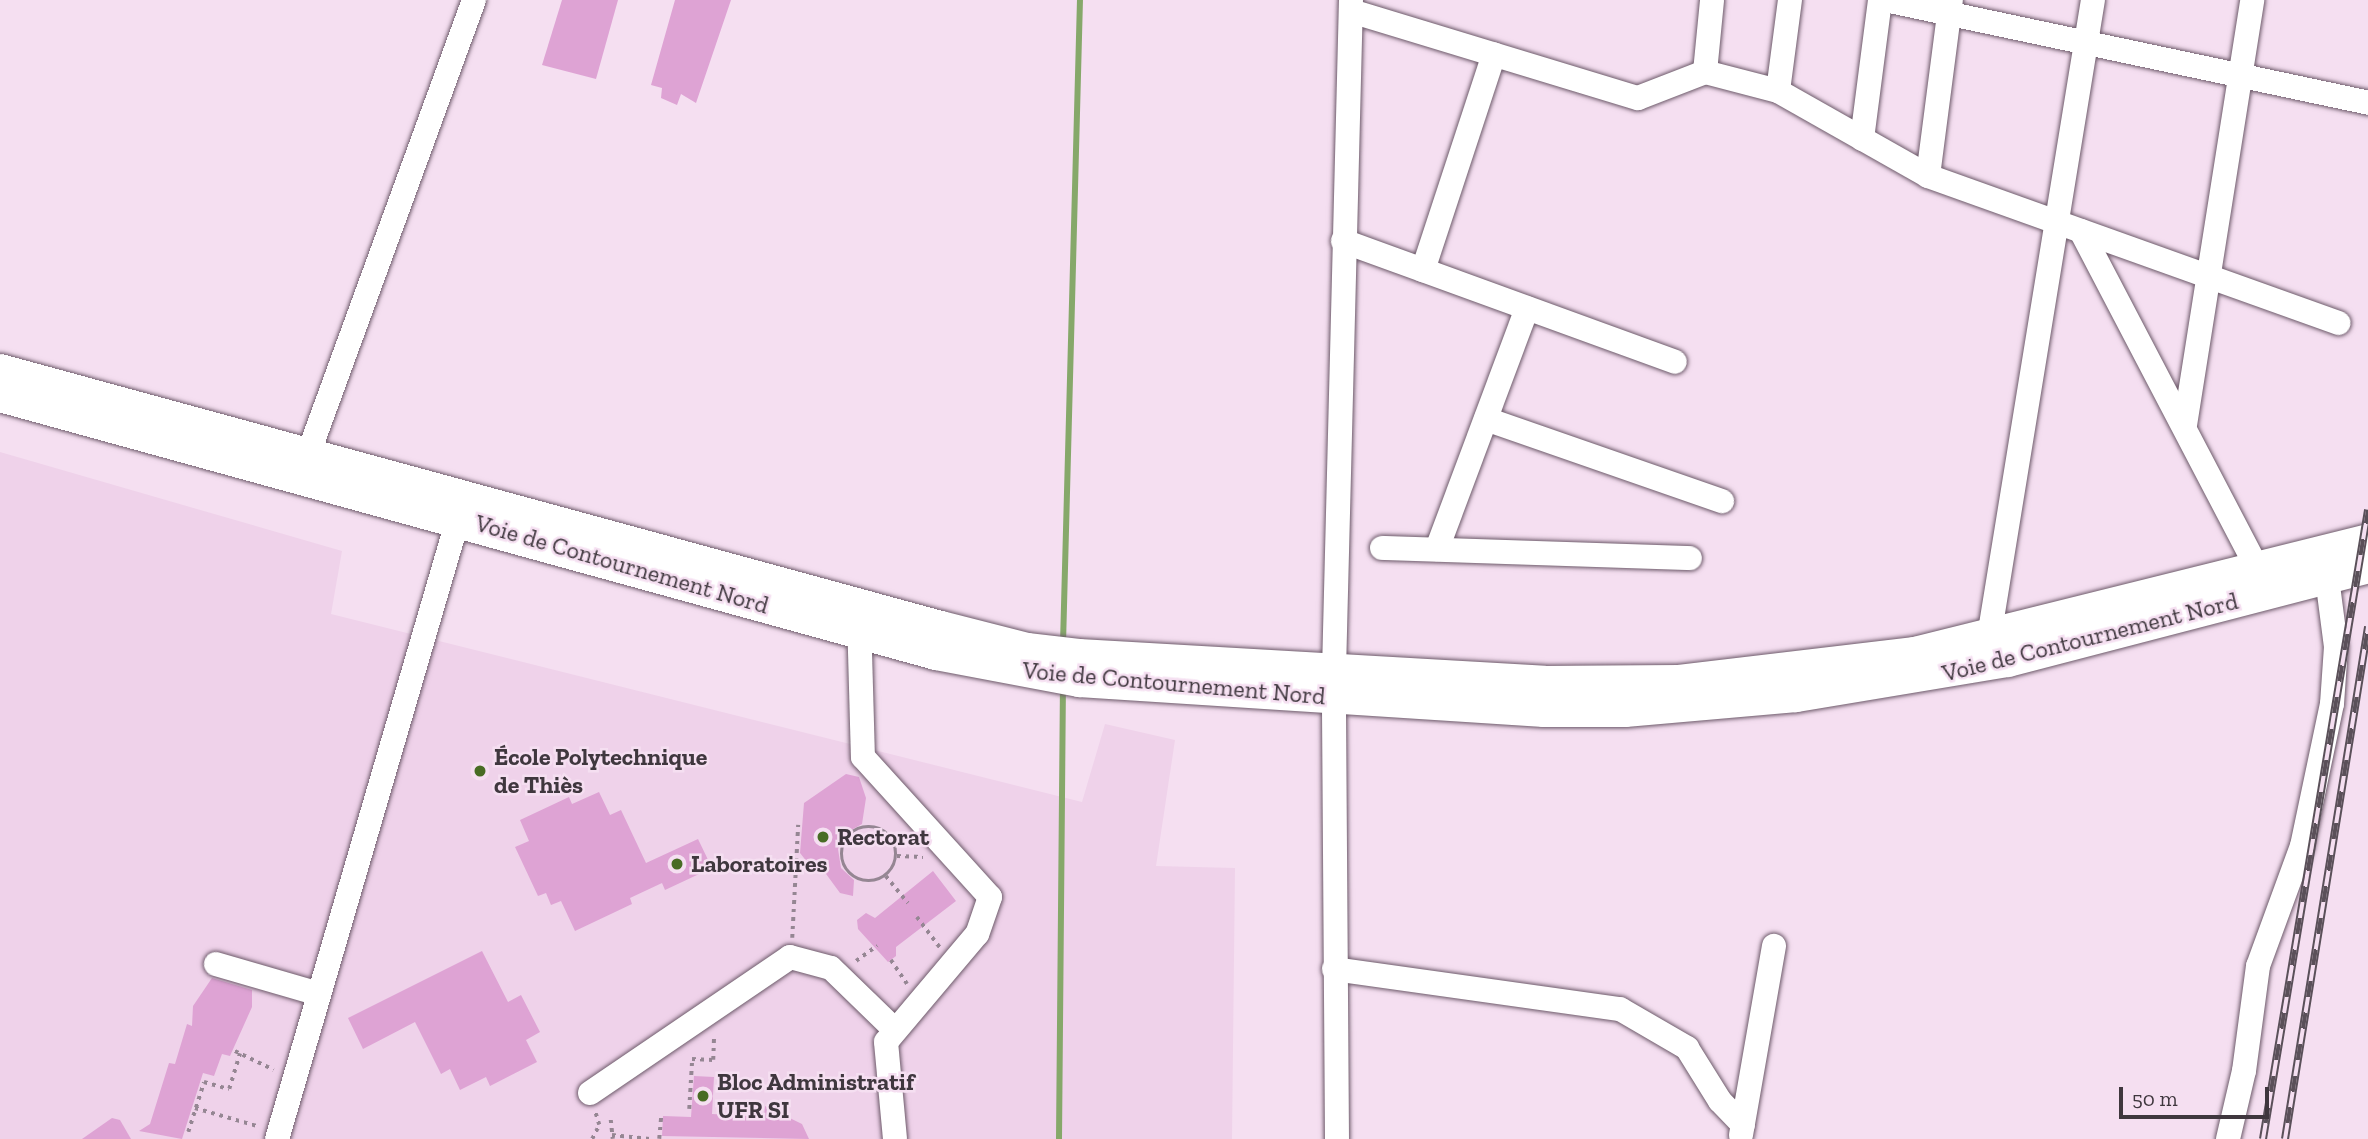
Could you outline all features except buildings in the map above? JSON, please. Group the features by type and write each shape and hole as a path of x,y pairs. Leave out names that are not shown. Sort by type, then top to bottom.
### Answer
{"main road":[{"name":"Voie de Contournement Nord","path":"0,370 304,463 859,617 1026,662 1079,668 1335,683 1625,711 1796,696 2008,661 2368,567"},
{"name":"Voie de Contournement Nord","path":"0,396 304,463"},
{"name":"Voie de Contournement Nord","path":"1335,683 1679,681 1916,653 1989,637 2368,540"}],"street":[{"path":"304,463 474,0"},
{"path":"1705,72 1712,0"},
{"path":"1778,91 1790,0"},
{"path":"1862,139 1883,0 1950,7 2086,43 2368,103"},
{"path":"1989,637 2094,0"},
{"path":"2185,425 2252,0"},
{"path":"1337,1139 1334,969 1335,683 1343,241 1351,5 1494,54 1638,98 1705,72 1778,91 1928,176 2338,323"},
{"path":"1928,176 1950,7"},
{"path":"1423,270 1494,54"},
{"path":"2081,231 2185,425 2258,569"},
{"path":"1343,241 1675,362"},
{"path":"1437,550 1527,308"},
{"path":"1486,419 1722,501"},
{"path":"278,1136 462,507"},
{"path":"1382,548 1690,558"},
{"path":"2228,1139 2244,1072 2258,966 2302,846 2332,704 2336,647 2327,578"},
{"path":"859,617 863,757 990,897 977,934 892,1028 885,1065 895,1139"},
{"path":"1742,1132 1774,946"},
{"path":"590,1093 790,957 831,968 892,1028"},
{"path":"216,964 319,994"},
{"path":"1334,969 1620,1009 1687,1048 1742,1132"}],"path":[{"path":"790,957 798,825"},
{"path":"872,827 893,840 897,856 886,876 867,882 845,869 844,844 855,831 872,827"},
{"path":"886,876 908,903"},
{"path":"918,918 952,962"},
{"path":"891,960 918,1000"},
{"path":"689,1109 692,1059 713,1060 715,1007"},
{"path":"235,1051 294,1080"},
{"path":"188,1132 204,1082 229,1089 240,1054"},
{"path":"195,1108 278,1136"},
{"path":"659,1139 661,1114"},
{"path":"611,1120 612,1137 648,1139"}],"shaded area":[{"name":"École Polytechnique de Thiès","path":"0,452 342,551 331,614 1082,802 1105,724 1175,740 1156,866 1235,868 1232,1139 0,1139"}],"waterway":[{"path":"1063,644 1080,0"},
{"path":"1059,1139 1063,686"}],"railway":[{"path":"2263,1139 2368,510"},
{"path":"2285,1139 2368,627"}],"place":[{"name":"École Polytechnique de Thiès","path":"480,771"},
{"name":"Rectorat","path":"823,837"},
{"name":"Laboratoires","path":"677,864"},
{"name":"Bloc Administratif UFR SI","path":"703,1096"}]}
